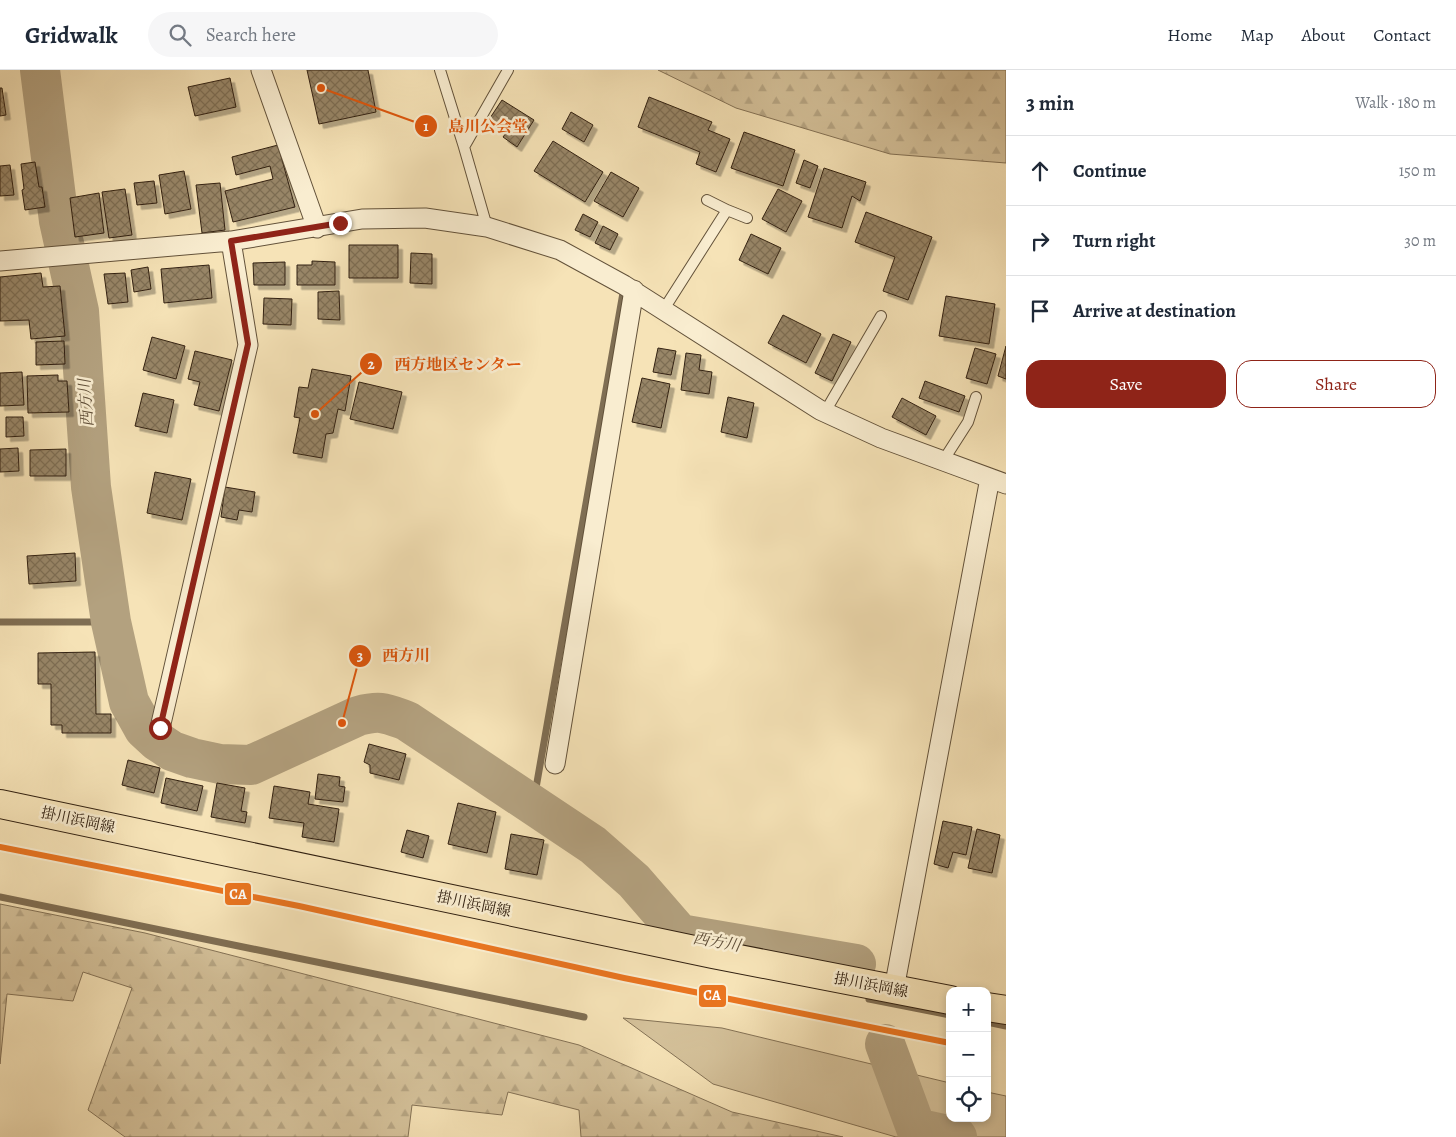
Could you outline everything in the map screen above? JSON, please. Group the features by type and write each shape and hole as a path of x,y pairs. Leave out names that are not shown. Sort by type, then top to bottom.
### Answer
{"main road":[{"name":"掛川浜岡線","path":"0,804 714,954 946,999"},
{"path":"991,1008 1006,1010"}],"street":[{"path":"261,70 317,228"},
{"path":"0,261 231,241 362,219 425,218 487,227 560,250 634,290 825,412 881,438 998,481 894,989"},
{"path":"160,728 248,344 231,241"},
{"path":"555,764 634,290"}],"lane":[{"path":"440,70 487,227"},
{"path":"464,146 508,70"},
{"path":"707,200 747,218"},
{"path":"664,309 727,210"},
{"path":"825,412 881,316"},
{"path":"943,461 968,422 976,397"}],"green space":[{"path":"658,70 1006,70 1006,163 890,154 736,108"},
{"path":"0,904 145,933 579,1045 732,1112 843,1137 581,1137 579,1110 508,1092 502,1115 412,1105 408,1137 125,1137 88,1110 132,988 83,972 73,1001 7,994 0,1064"},
{"path":"623,1018 722,1028 946,1082 946,1122 991,1122 991,1093 1006,1096 1006,1137 896,1137 713,1084"}],"building":[{"path":"307,70 368,70 376,112 319,124"},
{"path":"230,78 236,107 195,116 188,87"},
{"path":"0,88 2,88 6,115 0,116"},
{"path":"649,97 712,122 708,130 730,139 716,172 696,164 700,152 638,127"},
{"path":"502,100 534,120 517,147 503,137 506,133 488,121"},
{"path":"571,112 593,125 584,142 562,129"},
{"path":"744,132 795,150 783,186 731,168"},
{"path":"553,141 603,172 585,202 534,171"},
{"path":"278,145 295,207 233,222 225,191 273,179 270,166 236,175 232,157"},
{"path":"804,160 818,166 810,188 796,183"},
{"path":"35,162 39,187 42,187 45,207 25,210 21,164"},
{"path":"10,165 14,195 0,196 0,166"},
{"path":"824,168 866,182 860,201 852,196 842,228 808,217"},
{"path":"184,171 191,209 165,214 159,175"},
{"path":"611,172 639,188 623,217 594,201"},
{"path":"154,181 157,203 137,205 134,183"},
{"path":"220,183 225,230 202,233 196,185"},
{"path":"125,189 132,235 109,238 102,192"},
{"path":"778,189 802,201 786,232 762,219"},
{"path":"99,193 104,233 75,237 70,198"},
{"path":"866,212 932,237 908,300 883,291 895,257 855,242"},
{"path":"583,214 598,222 590,237 575,230"},
{"path":"603,226 618,234 610,250 595,243"},
{"path":"751,234 781,248 768,274 739,260"},
{"path":"349,245 398,245 398,278 349,278"},
{"path":"411,253 432,254 432,284 410,283"},
{"path":"312,261 335,262 335,285 297,285 297,265 312,265"},
{"path":"285,262 285,285 254,285 253,263"},
{"path":"209,265 212,298 164,303 161,269"},
{"path":"148,267 151,289 134,292 131,270"},
{"path":"41,273 43,287 60,286 65,336 31,339 29,320 0,321 0,277"},
{"path":"125,273 128,302 108,304 104,274"},
{"path":"339,291 340,320 318,319 318,292"},
{"path":"946,296 995,304 989,344 939,336"},
{"path":"264,298 292,299 291,325 263,324"},
{"path":"783,315 821,334 806,363 768,343"},
{"path":"833,334 851,342 832,381 815,373"},
{"path":"152,337 185,346 176,379 143,370"},
{"path":"64,341 65,364 36,365 36,342"},
{"path":"1006,346 1006,379 998,376"},
{"path":"658,348 676,351 671,375 653,372"},
{"path":"975,348 996,354 987,384 966,378"},
{"path":"195,351 232,360 219,411 194,405 200,382 188,379"},
{"path":"686,353 701,355 699,370 712,372 709,394 681,390"},
{"path":"312,369 351,376 345,411 338,409 333,433 326,434 322,458 293,453 300,418 294,417 299,387 308,388"},
{"path":"22,372 24,405 0,406 0,373"},
{"path":"58,375 58,381 67,381 69,412 28,413 27,376"},
{"path":"642,378 670,384 661,428 632,422"},
{"path":"925,381 965,396 959,412 919,398"},
{"path":"359,382 402,392 393,429 350,419"},
{"path":"143,393 174,400 167,433 135,426"},
{"path":"728,397 754,403 747,438 721,432"},
{"path":"902,398 936,416 926,435 892,417"},
{"path":"6,417 23,417 24,436 6,437"},
{"path":"18,448 19,471 0,472 0,449"},
{"path":"66,449 66,476 30,476 30,450"},
{"path":"155,472 191,479 182,520 147,513"},
{"path":"225,487 255,492 252,512 239,510 237,520 221,517"},
{"path":"75,553 76,581 29,584 27,556"},
{"path":"95,652 96,714 111,714 111,733 62,733 62,725 51,725 51,684 38,684 38,653"},
{"path":"369,744 406,754 399,780 370,773 370,765 364,762"},
{"path":"128,760 160,768 154,793 122,785"},
{"path":"318,774 340,777 339,786 345,787 343,802 315,799"},
{"path":"166,778 203,786 197,811 161,803"},
{"path":"217,783 245,788 241,811 247,812 245,823 211,817"},
{"path":"274,786 310,792 308,804 339,809 334,842 302,837 304,823 269,818"},
{"path":"458,803 496,812 487,853 448,844"},
{"path":"943,821 972,827 966,855 953,852 948,868 934,864"},
{"path":"977,829 1000,835 992,873 968,868"},
{"path":"407,830 429,836 423,858 401,852"},
{"path":"511,834 544,840 537,875 505,869"}],"waterway":[{"name":"西方川","path":"40,70 59,221 79,311 91,487 111,622 129,702 144,729 172,751 192,758 220,764 251,765 358,716 372,713 383,713 393,716 407,721 593,845 634,881 680,934 856,964"},
{"path":"533,805 624,287"},
{"path":"0,622 111,622"},
{"path":"0,897 584,1017"},
{"path":"869,999 946,1014"},
{"path":"991,1023 1006,1026"},
{"name":"西方川","path":"885,1044 916,1128 957,1137"}],"transit line":[{"name":"CA","path":"0,847 299,906 624,978 946,1042"}],"place":[{"name":"島川公会堂","path":"321,88"},
{"name":"西方地区センター","path":"315,414"},
{"name":"西方川","path":"342,723"}],"route":[{"path":"160,728 248,344 231,241 340,223"}]}
